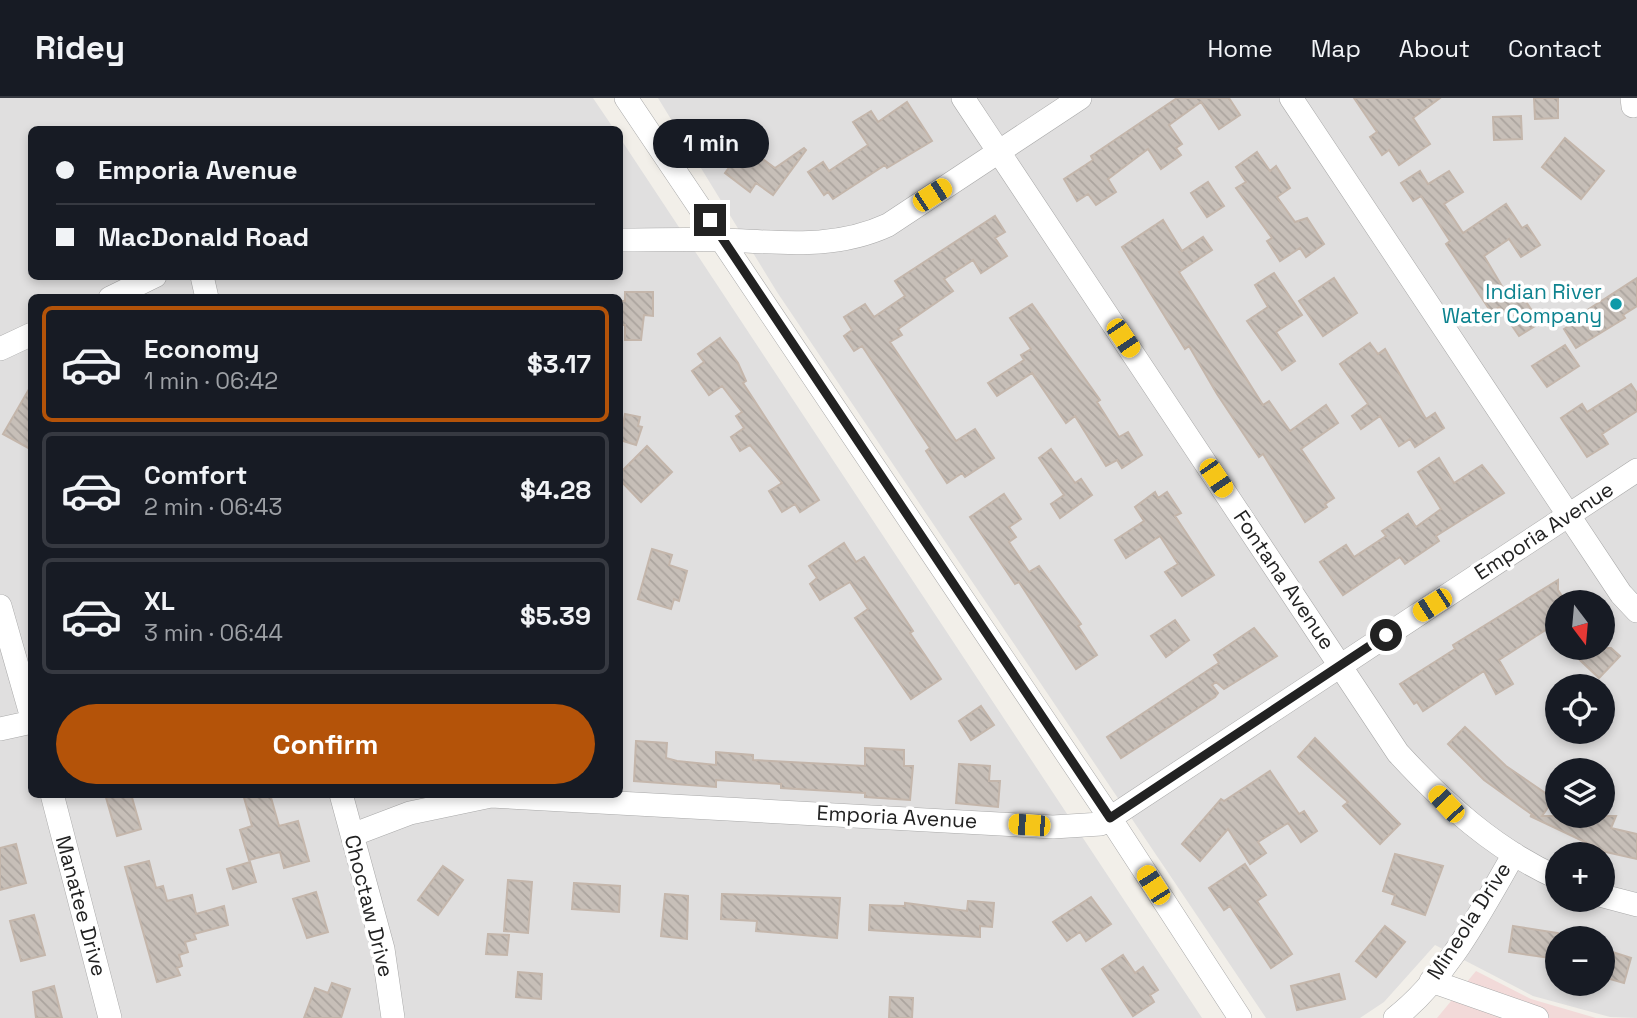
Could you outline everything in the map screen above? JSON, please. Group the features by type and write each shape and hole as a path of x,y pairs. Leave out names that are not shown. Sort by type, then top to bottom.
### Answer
{"street":[{"path":"626,98 724,240 1110,818 1240,1018"},
{"name":"Fontana Avenue","path":"963,98 1398,753 1446,804 1514,854 1545,871"},
{"path":"623,240 814,243 865,236 888,225 1080,98"},
{"path":"1291,98 1621,594 1637,611"},
{"path":"118,294 147,280"},
{"path":"0,349 28,336"},
{"name":"Emporia Avenue","path":"527,798 1053,827 1101,824 1637,470"},
{"path":"0,606 28,706"},
{"path":"0,729 28,721"},
{"name":"Manatee Drive","path":"53,798 110,1018"},
{"name":"Choctaw Drive","path":"342,798 383,949 393,1018"},
{"name":"Emporia Avenue","path":"352,835 410,813 481,798"},
{"name":"Mineola Drive","path":"1395,1018 1431,981 1481,911 1514,854"},
{"path":"1615,900 1637,905"},
{"path":"1431,981 1537,1018"}],"shaded area":[{"path":"0,98 593,98 612,126 28,126 28,280 623,280 623,143 1202,1018 0,1018"},
{"path":"658,98 1637,98 1637,1018 1610,1017 1533,996 1435,945 1384,1002 1360,1018 1266,1018 777,292"},
{"path":"1476,971 1531,999 1596,1018 1437,1018"}],"building":[{"path":"1177,98 1229,98 1240,115 1219,129 1201,102 1169,125 1182,144 1176,148 1181,155 1161,169 1148,149 1108,179 1116,192 1096,205 1088,194 1077,201 1064,179 1093,160 1091,156"},
{"path":"1354,98 1440,98 1413,118 1430,144 1399,165 1389,150 1382,155 1370,137 1377,132"},
{"path":"1534,98 1558,98 1558,118 1535,119"},
{"path":"907,102 932,141 887,168 885,165 833,199 828,192 824,195 808,172 823,162 829,171 868,145 853,122 871,111 878,122"},
{"path":"1521,116 1522,139 1494,140 1493,117"},
{"path":"1565,138 1604,171 1581,199 1542,167"},
{"path":"745,146 775,168 804,148 806,150 773,195 756,183 750,192 725,173"},
{"path":"1257,152 1270,171 1276,166 1290,188 1277,197 1295,222 1307,218 1324,244 1306,257 1300,248 1280,261 1267,241 1272,238 1236,188 1246,182 1236,167"},
{"path":"1420,171 1428,184 1449,171 1463,192 1444,204 1463,233 1506,204 1522,228 1527,225 1540,245 1521,257 1509,239 1484,256 1509,298 1519,291 1540,323 1519,336 1499,307 1491,312 1446,244 1450,241 1421,196 1413,201 1401,183"},
{"path":"1208,182 1224,206 1207,217 1191,193"},
{"path":"995,216 1005,232 995,238 1007,256 981,273 973,260 944,279 953,291 898,329 902,335 890,342 956,441 975,429 994,458 965,477 962,473 947,483 926,451 930,448 862,346 854,351 844,336 852,330 844,317 865,304 874,317 905,296 895,281"},
{"path":"1163,220 1182,251 1203,237 1212,250 1179,272 1263,405 1269,401 1290,431 1326,405 1338,423 1301,449 1334,498 1325,504 1327,507 1305,522 1263,454 1259,457 1217,394 1189,346 1185,349 1122,247"},
{"path":"1274,273 1302,315 1276,332 1295,361 1282,370 1247,321 1268,307 1255,285"},
{"path":"1334,278 1357,313 1323,336 1299,301"},
{"path":"1637,278 1637,306 1623,315 1625,318 1576,348 1564,329 1577,321 1575,318"},
{"path":"625,292 653,292 653,316 644,315 641,340 625,340"},
{"path":"1032,304 1100,400 1097,402 1119,437 1128,432 1142,455 1122,468 1117,460 1106,466 1075,416 1066,423 1032,373 997,396 988,383 1024,360 1021,355 1031,349 1010,318"},
{"path":"720,338 738,363 746,381 743,383 819,500 800,512 795,504 782,512 769,491 782,483 750,445 740,451 731,437 744,428 736,416 742,412 722,386 709,395 692,371 704,362 698,354"},
{"path":"1370,343 1378,354 1385,349 1426,419 1435,413 1444,428 1415,447 1410,439 1399,446 1380,416 1361,429 1352,416 1368,404 1340,364"},
{"path":"1565,345 1579,366 1547,387 1532,366"},
{"path":"1631,384 1637,393 1637,411 1602,434 1608,444 1587,457 1561,418 1582,404 1587,412"},
{"path":"28,391 28,448 3,434"},
{"path":"625,414 640,417 638,426 642,427 636,445 623,441"},
{"path":"647,446 672,472 641,502 623,483 623,470"},
{"path":"1051,449 1075,483 1081,479 1092,495 1060,518 1051,504 1064,495 1039,458"},
{"path":"1439,458 1454,483 1482,465 1504,493 1436,536 1439,541 1405,564 1400,557 1343,595 1320,562 1346,545 1354,557 1386,536 1382,531 1408,514 1416,527 1441,509 1418,472"},
{"path":"1155,492 1158,498 1167,492 1181,513 1175,516 1214,575 1182,596 1165,572 1178,564 1160,536 1126,558 1115,540 1144,521 1135,507"},
{"path":"1004,494 1021,519 1009,527 1016,537 1009,542 1029,572 1039,566 1081,624 1078,626 1097,655 1076,669 1019,582 1015,584 970,517"},
{"path":"844,543 856,562 864,557 941,679 911,699 855,618 868,609 850,582 820,600 810,584 817,578 809,566"},
{"path":"652,549 672,555 669,565 687,571 679,601 674,599 671,609 638,599"},
{"path":"1558,580 1558,590 1545,590 1545,630 1499,660 1513,684 1496,694 1484,671 1423,711 1417,702 1414,704 1400,684 1455,649 1453,645"},
{"path":"1175,620 1189,640 1166,657 1151,636"},
{"path":"1254,628 1277,656 1224,689 1216,682 1212,685 1218,693 1215,697 1121,758 1107,737 1219,663 1214,655"},
{"path":"1615,652 1620,656 1603,674 1595,674 1580,660 1615,660"},
{"path":"981,706 994,725 971,740 959,721"},
{"path":"1465,727 1506,766 1545,793 1545,812 1542,816 1545,816 1545,823 1530,816 1534,816 1484,780 1448,744"},
{"path":"1315,738 1400,824 1380,844 1343,806 1348,802 1298,757"},
{"path":"636,741 667,743 666,758 716,765 716,752 753,755 753,760 865,766 865,748 904,750 904,766 913,766 910,800 865,797 865,793 781,788 781,784 716,780 716,787 634,781"},
{"path":"959,764 990,766 989,781 1000,781 998,807 956,803"},
{"path":"1270,771 1299,814 1304,811 1317,831 1301,842 1288,823 1258,842 1266,853 1250,864 1228,829 1200,861 1182,844 1221,799 1224,801"},
{"path":"106,798 132,798 141,829 117,836"},
{"path":"244,798 271,798 279,826 298,821 309,861 284,868 280,852 249,860 240,830 252,826"},
{"path":"1555,828 1611,828 1637,834 1637,859 1615,854 1615,842 1585,842"},
{"path":"16,844 26,883 0,890 0,848"},
{"path":"1395,854 1443,866 1425,915 1392,904 1395,895 1383,891"},
{"path":"149,861 156,888 163,886 167,901 192,895 196,914 224,906 228,925 194,934 196,939 185,942 188,952 179,955 182,966 177,968 180,975 157,982 125,867"},
{"path":"250,862 256,882 233,889 227,869"},
{"path":"1245,864 1266,895 1257,901 1292,954 1271,968 1230,906 1224,910 1209,888"},
{"path":"443,866 463,880 438,915 418,900"},
{"path":"508,880 532,882 528,933 504,931"},
{"path":"574,883 620,886 619,912 572,909"},
{"path":"316,892 328,932 307,938 293,899"},
{"path":"665,894 688,896 687,939 661,936"},
{"path":"722,894 840,898 837,938 756,931 757,921 721,919"},
{"path":"1091,897 1111,924 1086,941 1080,932 1067,941 1053,922"},
{"path":"968,901 994,903 992,927 980,926 980,937 869,930 870,905 905,906 905,903 967,911"},
{"path":"34,915 45,955 21,961 10,921"},
{"path":"1385,926 1405,942 1376,977 1356,961"},
{"path":"1513,926 1545,931 1545,957 1509,952"},
{"path":"488,934 509,935 507,955 486,954"},
{"path":"1615,953 1631,958 1624,983 1615,980"},
{"path":"1123,955 1135,973 1143,967 1158,990 1150,995 1154,1002 1133,1016 1102,969"},
{"path":"518,972 542,974 541,999 516,997"},
{"path":"1339,974 1345,999 1297,1010 1291,986"},
{"path":"332,983 350,989 341,1018 304,1018 315,988 328,993"},
{"path":"54,986 62,1018 36,1018 33,992"},
{"path":"890,997 913,998 912,1018 889,1018"}],"place":[{"name":"Indian River Water Company","path":"1616,304"}],"route":[{"path":"710,220 1110,818 1386,635"}]}
